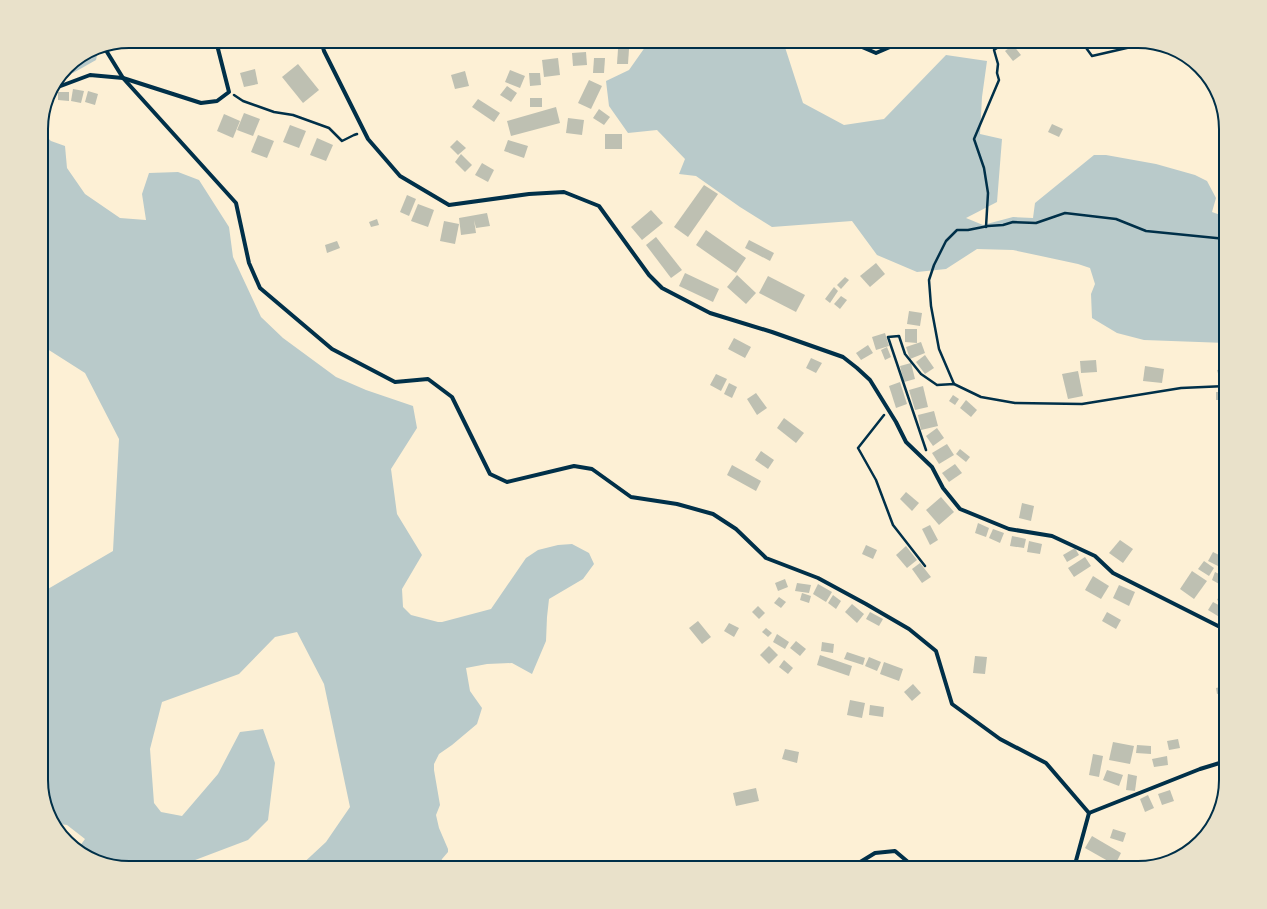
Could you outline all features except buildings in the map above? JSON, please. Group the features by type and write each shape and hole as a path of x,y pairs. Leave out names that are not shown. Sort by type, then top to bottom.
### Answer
{"street":[{"path":"61,86 90,75 123,78 201,103 217,101 229,92 218,48"},
{"path":"323,48 368,139 400,176 449,205 529,194 564,192 598,206 649,275 662,288 710,312 843,357 857,368 870,380 896,422 906,442 932,467 943,488 960,509 1009,529 1052,536 1095,556 1113,574 1219,627"},
{"path":"864,48 876,53 888,48"},
{"path":"107,51 123,78 236,203 249,263 260,288 332,349 395,382 428,379 452,397 490,474 507,482 574,466 592,470 631,497 677,504 713,514 736,529 766,558 818,578 909,629 936,651 952,704 1000,738 1046,763 1089,813"},
{"path":"1089,813 1200,769 1219,763"},
{"path":"1076,861 1089,813"},
{"path":"862,861 876,853 895,851 907,861"}],"path":[{"path":"986,227 988,193 984,168 974,139 999,80 997,73 998,64 994,50 997,48"},
{"path":"1086,48 1092,56 1127,48"},
{"path":"229,92 243,101 274,112 329,128 342,141 354,134 360,134 368,139"},
{"path":"954,384 939,349 929,280 934,265 946,240 957,230 1003,225 1013,222 1036,223 1065,213 1116,219 1146,231 1219,238"},
{"path":"932,467 888,337 899,336 905,354 921,374 937,385 954,384 981,397 1015,403 1082,404 1181,388 1219,386"},
{"path":"888,410 858,448 876,480 893,525 925,566"}],"shaded area":[{"path":"644,48 785,48 803,103 844,125 884,119 946,55 987,61 982,97 980,134 1002,139 997,202 966,218 983,225 1013,217 1033,218 1035,203 1094,155 1106,155 1156,164 1195,175 1207,181 1216,198 1212,212 1219,214 1219,343 1144,340 1117,333 1092,318 1091,294 1095,284 1090,268 1078,264 1013,250 977,249 946,269 917,272 877,255 852,221 772,227 740,207 696,176 679,174 685,159 657,130 628,133 609,106 606,81 629,70"},
{"path":"97,54 96,60 71,73 84,62"},
{"path":"48,138 51,141 65,146 67,168 85,194 120,218 146,220 142,194 149,173 178,172 199,180 229,227 233,257 261,317 283,338 336,377 366,390 413,406 417,428 391,469 397,514 422,555 402,589 403,607 411,615 442,622 491,609 526,558 538,550 558,545 572,544 589,553 594,564 583,579 549,599 546,641 532,674 512,663 487,664 466,668 470,691 482,708 477,724 439,754 434,764 440,805 436,815 439,828 448,849 448,852 441,861 306,861 326,842 350,807 324,684 297,632 275,637 239,674 162,702 150,749 154,803 161,812 182,816 218,774 240,732 263,729 275,763 268,820 248,840 192,861 129,861 103,857 93,853 81,845 85,839 67,825 61,824 54,811 48,785 48,589 113,551 119,439 85,373 48,349"}]}
